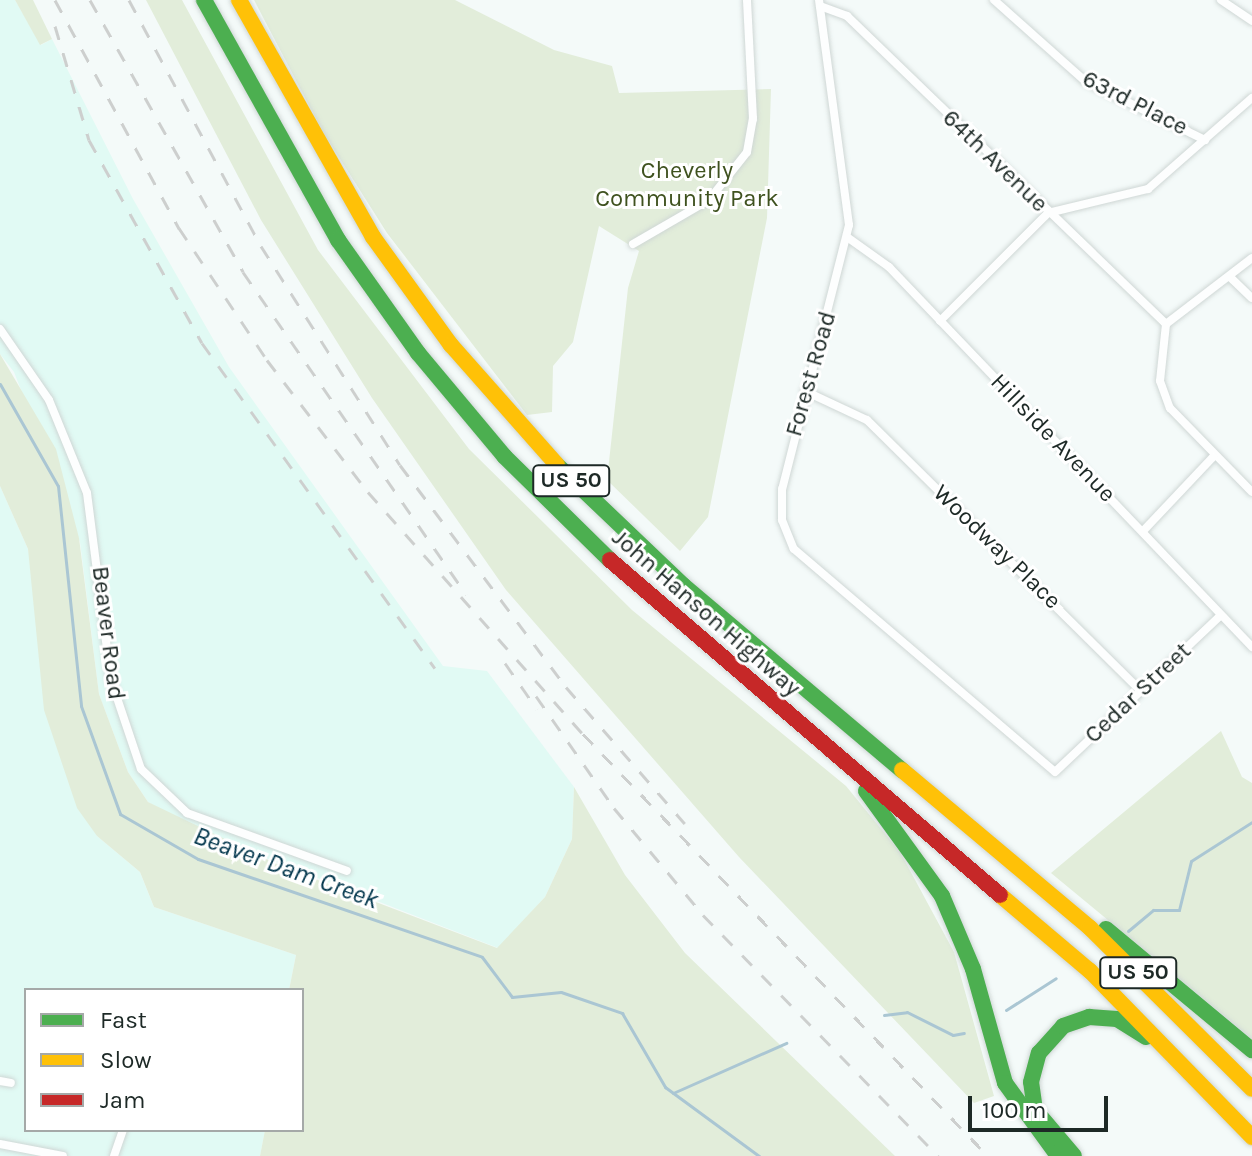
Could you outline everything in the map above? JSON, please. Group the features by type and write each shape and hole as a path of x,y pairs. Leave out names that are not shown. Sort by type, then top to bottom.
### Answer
{"highway":[{"name":"John Hanson Highway","path":"204,0 309,193 437,379 597,551 1074,956 1189,1068 1252,1137"},
{"name":"John Hanson Highway","path":"239,0 373,237 524,431 684,586 1016,864 1128,963 1252,1089"},
{"path":"797,723 887,815 932,878 967,952 1005,1083 1058,1156"},
{"path":"1016,864 1057,888 1252,1050"},
{"path":"1074,1156 1039,1119 1031,1090 1039,1053 1063,1026 1089,1017 1117,1019 1189,1068"}],"street":[{"path":"633,244 709,200 742,164 753,119 747,0"},
{"name":"63rd Place","path":"994,0 1085,81 1205,140"},
{"path":"1227,2 1252,21"},
{"name":"64th Avenue","path":"819,3 847,16 1166,324"},
{"name":"Forest Road","path":"819,3 847,237 822,352 805,391 781,505 794,549 1055,772"},
{"path":"940,321 1048,213 1148,189 1252,98"},
{"name":"Hillside Avenue","path":"847,237 879,257 1252,647"},
{"path":"1252,258 1166,324 1164,395 1178,421 1252,492"},
{"path":"1230,277 1252,298"},
{"name":"Beaver Road","path":"0,329 49,400 87,493 111,680 141,769 187,813 347,871"},
{"name":"Woodway Place","path":"805,391 867,420 1140,690"},
{"path":"1143,531 1213,457"},
{"name":"Cedar Street","path":"1055,772 1221,615"},
{"path":"0,1081 11,1083"},
{"path":"114,1156 122,1132"},
{"path":"0,1144 63,1156"}],"shaded area":[{"path":"0,0 15,0 41,45 52,39 133,199 229,367 443,666 487,671 574,787 572,839 545,897 498,948 197,831 148,802 128,772 99,694 80,542 14,372 0,354"},
{"path":"0,486 28,549 97,836 140,872 154,907 296,955 289,988 24,988 24,1132 265,1132 260,1156 0,1156"}],"green space":[{"path":"15,0 33,0 52,39 40,45"},
{"path":"146,0 182,0 318,250 469,449 632,610 846,786 900,852 954,952 994,1096 974,1103 739,857 506,590 372,398 261,220"},
{"name":"Cheverly Community Park","path":"254,0 455,0 554,50 612,66 619,93 771,89 767,218 708,517 680,551 607,480 628,288 639,251 599,226 573,342 553,366 552,412 527,415 387,233 323,132"},
{"path":"0,354 56,449 79,538 99,694 128,772 148,802 281,866 497,948 545,897 572,839 574,787 625,875 685,953 895,1156 260,1156 265,1132 304,1132 304,988 289,988 296,955 154,907 140,872 97,836 77,808 44,710 28,549 0,486"},
{"path":"1221,731 1242,777 1252,783 1252,1039 1051,873"}],"waterway":[{"name":"Beaver Dam Creek","path":"0,384 58,486 81,706 120,814 198,859 482,957 512,997 561,992 622,1013 665,1087 759,1156"},
{"path":"1128,931 1153,910 1179,910 1191,861 1252,822"},
{"path":"1006,1010 1056,978"},
{"path":"884,1015 907,1012 953,1035 964,1033"},
{"path":"673,1093 786,1043"}],"railway":[{"path":"55,0 179,228 267,360 368,492 583,734 988,1156"},
{"path":"90,0 243,272 466,594"},
{"path":"129,0 261,246 400,465 566,687 685,824"},
{"path":"55,26 89,140 202,343 435,668"},
{"path":"505,663 537,709"},
{"path":"536,696 614,808 703,915 938,1156"}],"traffic: fast":[{"path":"204,0 338,240 418,353 504,456 610,560"},
{"path":"557,465 684,586 902,770"},
{"path":"866,791 942,896 973,969 1005,1083 1058,1156"},
{"path":"1106,929 1252,1050"},
{"path":"1074,1156 1035,1110 1031,1082 1039,1053 1063,1026 1089,1017 1117,1019 1146,1037"}],"traffic: slow":[{"path":"239,0 373,237 451,345 557,465"},
{"path":"902,770 1090,928 1252,1089"},
{"path":"1000,895 1090,971 1252,1137"}],"traffic: jam":[{"path":"610,560 1000,895"}]}
